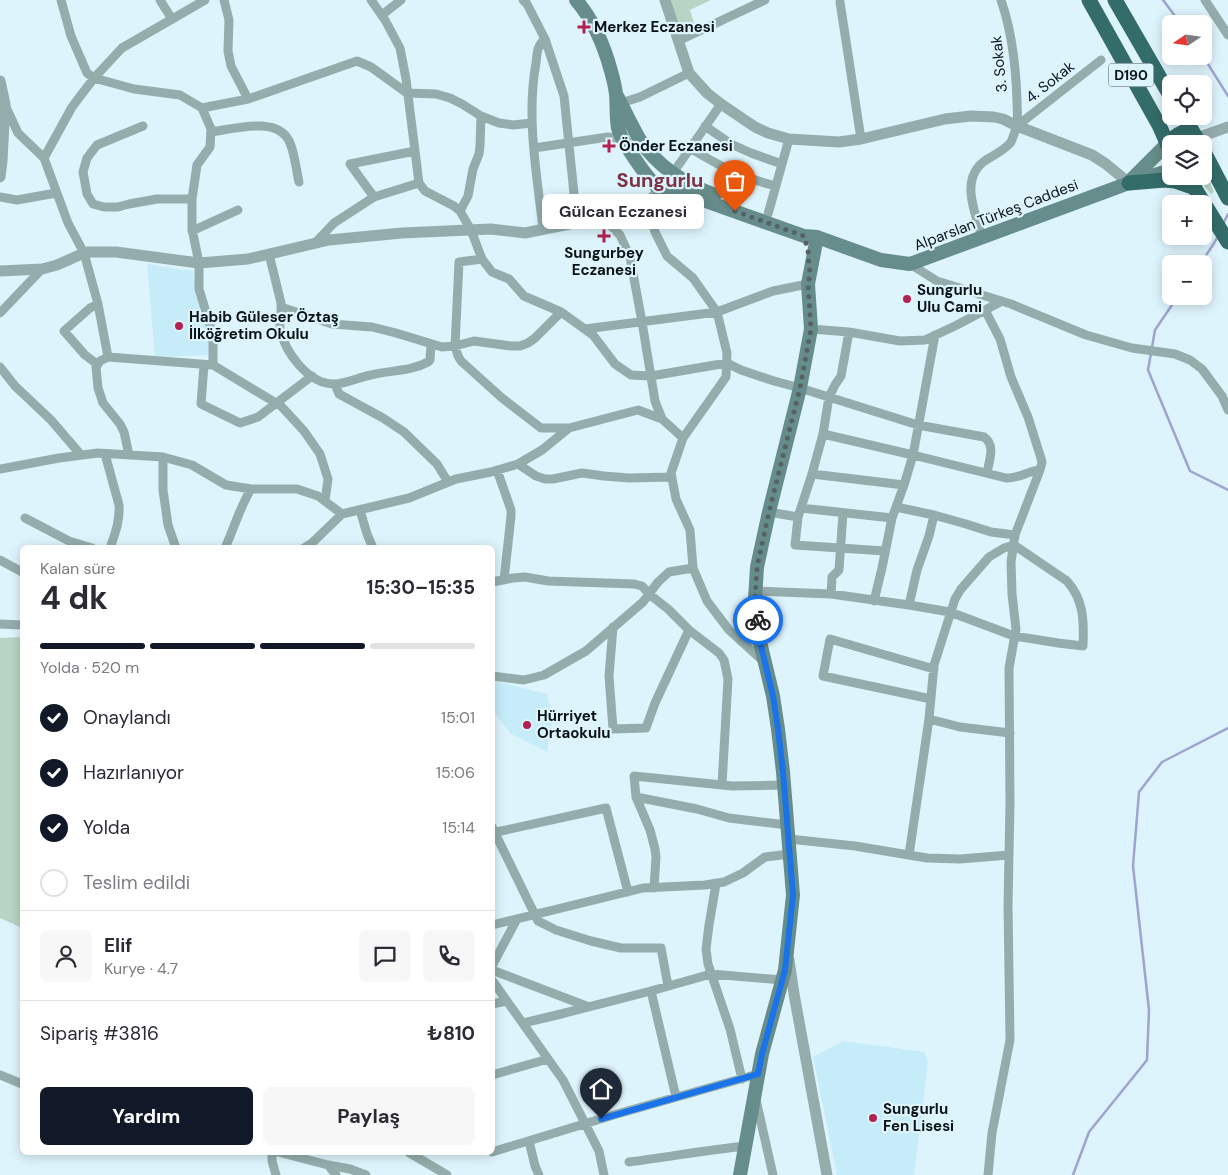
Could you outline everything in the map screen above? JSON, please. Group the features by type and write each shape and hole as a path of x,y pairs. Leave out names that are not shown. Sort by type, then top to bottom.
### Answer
{"highway":[{"name":"D190","path":"1089,0 1163,135"},
{"name":"D190","path":"1114,0 1162,81"},
{"path":"1212,169 1224,192"},
{"path":"1129,183 1165,180 1195,187 1228,242"}],"main road":[{"path":"576,0 598,32 609,64 618,98 617,122 622,138 648,177 664,191 674,187 671,171 652,167 648,177"},
{"name":"Alparslan Türkeş Caddesi","path":"618,98 645,146 671,171 696,187 806,228 810,237"},
{"path":"622,138 638,136"},
{"path":"1129,183 1162,154"},
{"name":"Alparslan Türkeş Caddesi","path":"664,191 697,198 881,260 910,264 1129,183 1162,173"},
{"path":"740,1175 762,1054 785,970 793,895 784,785 773,696 760,642 755,599 757,567 800,388 811,329 810,237"}],"street":[{"path":"62,0 71,36 87,73 94,78 134,89 180,95 202,108 211,129 210,147 197,166 192,199 192,231 199,263 199,289 213,335 201,404 240,424 258,418 312,376"},
{"path":"160,0 172,19"},
{"path":"44,158 72,107 94,78 122,48 205,0"},
{"path":"224,0 229,20 228,51 231,66 248,98"},
{"path":"371,0 382,15 400,48 408,93 419,183 425,191 460,211 472,230 482,259 492,272 508,279 524,296 561,312 585,329 593,335 615,364 631,375 651,376 726,363 741,370 918,425 984,436 990,441 991,447 986,473"},
{"path":"382,15 402,0"},
{"path":"523,0 527,4 545,39 564,96 577,223"},
{"path":"665,0 689,73 707,93 721,104 755,127 768,133 789,139 839,142 861,139 960,117 994,117 1092,155 1129,183"},
{"path":"678,41 765,0"},
{"name":"3. Sokak","path":"1001,0 1013,49 1017,87 1017,126"},
{"path":"1205,0 1228,35"},
{"path":"841,1 861,139"},
{"path":"543,230 531,102 539,45 545,39"},
{"name":"4. Sokak","path":"1017,126 1101,60"},
{"path":"202,108 248,98 357,61 371,67 408,93 444,96 489,120 506,124 532,124"},
{"path":"618,98 640,97 689,73"},
{"path":"0,82 3,104 0,177"},
{"path":"3,104 18,133 44,158 68,223 84,253 98,304 108,357"},
{"path":"671,171 721,104"},
{"path":"460,211 468,196 473,170 479,154 480,116"},
{"path":"143,126 97,145 93,149 87,158 83,172 88,198 93,204 104,207 118,207 157,199 192,199"},
{"path":"210,132 258,126 279,130 290,144 299,182"},
{"path":"705,126 731,144 782,164"},
{"path":"982,237 971,196 973,176 981,164 1010,144 1017,126"},
{"path":"1204,135 1228,126"},
{"path":"534,148 608,137 622,138"},
{"path":"768,214 789,139"},
{"path":"690,148 713,163 732,172 776,186"},
{"path":"374,197 350,164 415,151"},
{"path":"314,244 334,223 374,197 419,183"},
{"path":"0,271 42,269 57,265 84,253 116,252 199,263 248,259 329,240 402,233 491,229 525,233 577,223 640,207 664,191"},
{"path":"0,197 17,200 56,193"},
{"path":"647,203 654,232 668,256 693,278 717,312 727,353 726,377 683,438 672,473 676,499 690,530 693,568 707,601 718,616 729,630 766,664"},
{"path":"192,231 238,210"},
{"path":"602,217 620,235 630,257 655,401 662,420"},
{"path":"270,254 282,307 280,328 286,346 304,372 325,383 335,384 374,374 406,370 430,360 431,344"},
{"path":"482,259 459,262 455,346 461,361 502,398 541,428 569,428 638,410 662,420 683,438"},
{"path":"910,264 937,281 1002,301 1086,335 1132,348 1176,354 1190,360 1202,369 1222,396 1228,410"},
{"path":"0,313 42,269"},
{"path":"585,329 717,312 809,279"},
{"path":"811,329 849,332 900,341 925,340 1002,301"},
{"path":"97,364 85,356 64,331 90,308 98,304"},
{"path":"282,307 332,324 372,327 442,347 474,341 520,346 535,338 561,312"},
{"path":"985,310 1000,339 1011,377 1028,416 1041,459 1040,470 1015,540 1011,562 1016,629 1009,668 1010,804 1008,905 1010,1040 992,1133 988,1175"},
{"path":"849,332 841,376 830,397 823,434 799,513 796,545 885,551"},
{"path":"874,600 892,518 913,455 935,335"},
{"path":"97,364 108,357 209,365 277,403 304,431 320,454 328,479 325,501"},
{"path":"97,364 98,388 103,403 120,424 124,432 129,455"},
{"path":"0,367 15,386 51,420 81,455"},
{"path":"335,384 339,394 404,432 437,464 448,482"},
{"path":"309,545 342,514 409,498 456,479 518,464 542,450 569,428"},
{"path":"823,434 1010,478 1040,470"},
{"path":"0,470 59,458 98,453 163,457 192,465 226,485 250,488 297,488 318,496 342,514"},
{"path":"105,454 120,514 111,545"},
{"path":"163,457 162,490 168,525 175,545"},
{"path":"518,464 536,476 545,479 582,473 629,478 672,478"},
{"path":"497,470 511,516 504,580"},
{"path":"812,474 904,485"},
{"path":"227,545 250,488"},
{"path":"756,591 831,594 909,604 950,612 1014,636 1083,646 1084,629 1080,603 1074,588 1068,581 1015,540 934,515 896,507"},
{"path":"360,510 372,545"},
{"path":"769,512 843,513 892,518"},
{"path":"831,594 832,578 840,570 843,513"},
{"path":"909,604 934,515"},
{"path":"25,518 69,541 82,545"},
{"path":"909,855 929,719 934,669 950,612 961,589 989,558 1015,540"},
{"path":"0,560 20,571"},
{"path":"495,676 524,680 544,675 586,651 643,602 658,582 669,572 693,568"},
{"path":"495,582 525,577 548,581 634,584 642,586 689,630 719,653 724,660 728,679 722,786"},
{"path":"0,624 20,625"},
{"path":"614,627 609,676 613,729 646,728 655,703 689,630"},
{"path":"931,699 823,676 830,639 934,669"},
{"path":"929,719 960,727 1010,733"},
{"path":"654,888 656,857 646,818 636,797 634,776 722,786 784,785"},
{"path":"636,797 697,808 729,818 788,832 909,855 945,859 1009,855"},
{"path":"495,831 606,808 628,892"},
{"path":"495,835 538,921 556,930 621,948 661,948 668,986"},
{"path":"495,924 643,888 716,884 743,873 765,857 790,854"},
{"path":"716,884 706,949 708,964 730,1029 742,1079"},
{"path":"495,960 517,919"},
{"path":"787,944 794,994 827,1175"},
{"path":"495,971 590,1007"},
{"path":"522,1023 590,1007 711,974 782,980"},
{"path":"495,984 563,1080 599,1150 604,1175"},
{"path":"651,991 676,1097"},
{"path":"495,1003 507,1001"},
{"path":"495,1074 548,1059"},
{"path":"495,1151 758,1074"},
{"path":"0,1075 20,1083"},
{"path":"755,1095 773,1175"},
{"path":"528,1141 539,1175"},
{"path":"629,1162 704,1150 746,1146"},
{"path":"272,1155 276,1175"},
{"path":"290,1155 350,1169 366,1175"},
{"path":"413,1155 447,1175"},
{"path":"328,1165 336,1175"}],"shaded area":[{"name":"Habib Güleser Öztaş İlköğretim Okulu","path":"147,264 193,271 197,297 215,355 155,357"},
{"name":"Hürriyet Ortaokulu","path":"495,681 547,694 553,715 547,752 511,734 495,714"},
{"name":"Sungurlu Fen Lisesi","path":"843,1041 924,1052 928,1062 914,1175 837,1175 813,1057"}],"green space":[{"path":"669,0 711,0 690,10 695,26 680,32"},
{"path":"1204,185 1211,185 1214,192 1211,194"},
{"path":"20,637 20,927 0,918 0,638"}],"waterway":[{"path":"1163,0 1174,15"},
{"path":"1209,65 1228,96"},
{"path":"1223,224 1228,214"},
{"path":"1206,255 1218,236"},
{"path":"1172,305 1155,330 1148,370 1190,471 1228,490"},
{"path":"1073,1175 1089,1132 1147,1060 1149,1010 1133,866 1139,792 1162,762 1228,728"}],"way so far":[{"path":"735,211 804,236 807,244 810,274 808,284 811,329 800,388 757,567 755,599 758,620"}],"place":[{"name":"Merkez Eczanesi","path":"584,27"},
{"name":"Önder Eczanesi","path":"609,146"},
{"name":"Gülcan Eczanesi","path":"735,211"},
{"name":"Sungurbey Eczanesi","path":"604,236"},
{"name":"Sungurlu Ulu Cami","path":"907,299"},
{"name":"Habib Güleser Öztaş İlköğretim Okulu","path":"179,326"},
{"name":"Hürriyet Ortaokulu","path":"527,725"},
{"name":"Sungurlu Fen Lisesi","path":"873,1118"}],"district":[{"name":"Sungurlu","path":"660,180"}],"route":[{"path":"601,1119 758,1074 785,970 793,895 778,729 773,696 760,642 758,620"}]}
